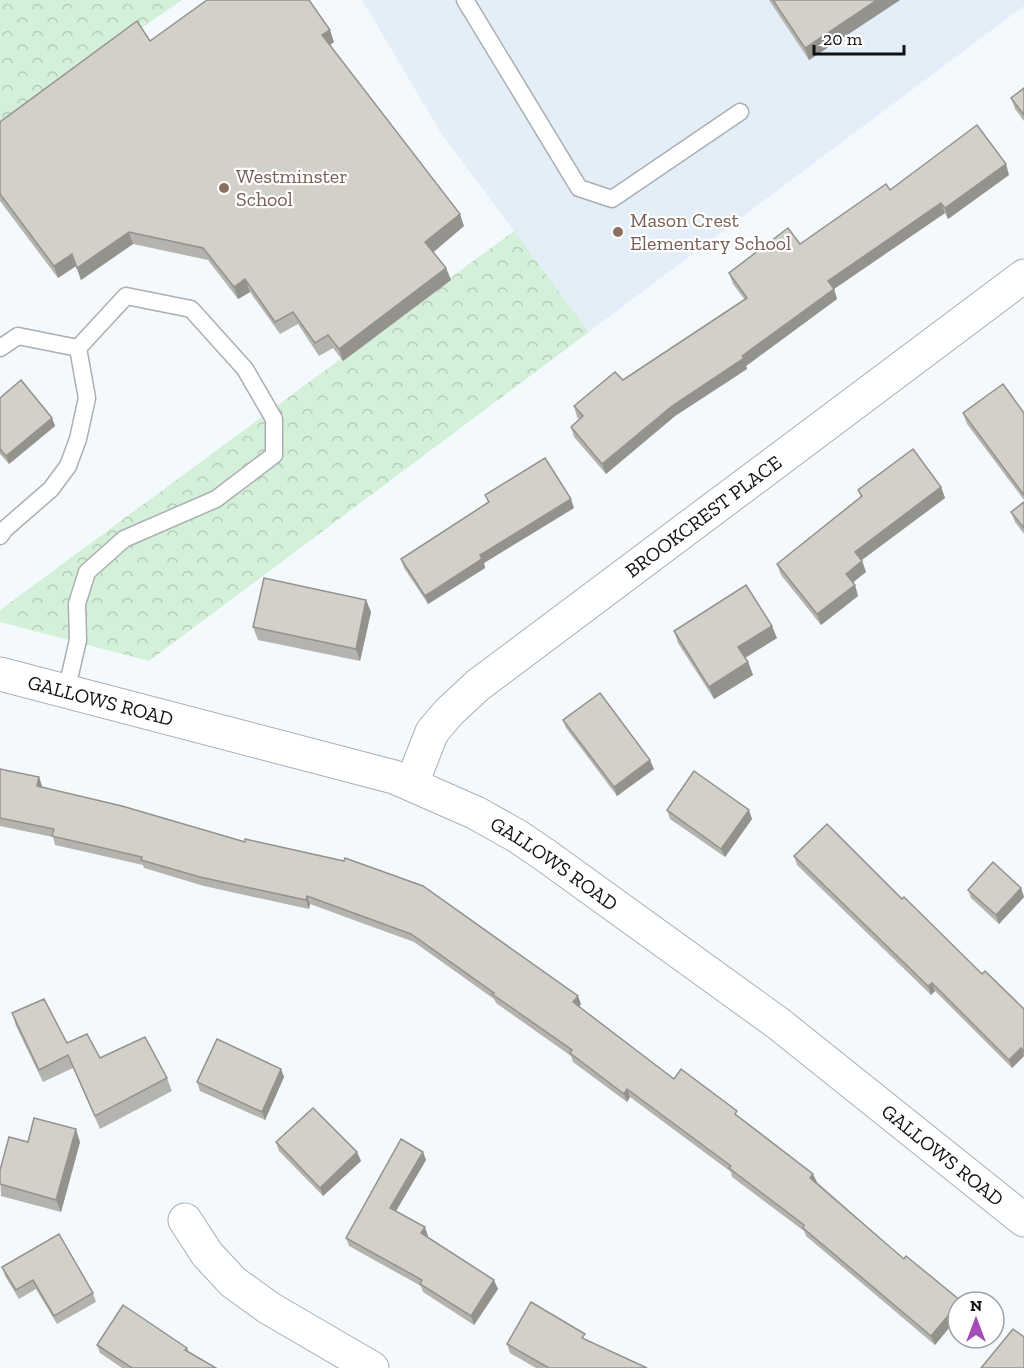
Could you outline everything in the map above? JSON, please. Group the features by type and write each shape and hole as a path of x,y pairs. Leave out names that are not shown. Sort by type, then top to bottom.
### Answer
{"main road":[{"name":"BROOKCREST PLACE","path":"412,783 432,732 449,712 478,685 1024,276"},
{"name":"GALLOWS ROAD","path":"0,674 367,769 412,783 476,813 517,836 779,1024 1024,1220"},
{"path":"185,1220 207,1254 233,1282 268,1308 372,1368"}],"lane":[{"path":"465,0 579,188 612,199 740,112"},
{"path":"66,692 78,640 77,604 87,572 124,539 216,499 274,455 274,419 245,369 191,309 126,296 78,348"},
{"path":"0,348 18,336 78,348"},
{"path":"0,536 51,489 68,466 78,439 87,398 78,348"}],"shaded area":[{"name":"Mason Crest Elementary School","path":"362,0 1024,0 1024,6 589,332 441,133"}],"green space":[{"path":"0,0 182,0 0,126"},
{"path":"514,231 589,332 149,661 0,622 0,610"}],"building":[{"path":"207,0 309,0 330,30 322,35 460,214 425,242 446,268 339,349 328,335 315,343 293,312 275,322 245,279 234,287 203,248 129,232 77,268 72,254 54,266 0,194 0,122 137,21 150,41"},
{"path":"773,0 877,0 805,48"},
{"path":"1024,88 1024,115 1011,98"},
{"path":"977,125 1006,164 945,208 941,203 828,281 834,289 742,356 744,358 672,406 602,464 571,427 583,416 574,406 615,372 623,380 747,298 729,273 788,228 800,244 886,184 890,190"},
{"path":"21,380 52,418 6,456 0,449 0,398"},
{"path":"1003,384 1024,413 1024,495 963,413"},
{"path":"913,449 941,487 855,552 862,561 846,574 855,585 817,614 777,564 862,496 858,490"},
{"path":"545,458 571,499 480,555 482,559 425,596 401,559 489,502 485,495"},
{"path":"1024,502 1024,528 1011,512"},
{"path":"264,578 366,600 356,649 253,627"},
{"path":"746,585 772,626 738,647 748,662 709,687 674,631"},
{"path":"600,693 650,760 614,787 563,720"},
{"path":"0,769 39,777 37,786 122,806 245,842 245,839 344,861 345,858 423,886 578,996 573,1002 674,1079 681,1069 737,1111 735,1114 813,1174 810,1178 904,1259 906,1256 948,1290 946,1318 931,1336 803,1228 804,1225 729,1168 731,1166 627,1089 624,1094 570,1053 572,1050 411,934 307,896 306,900 200,877 141,860 142,857 52,836 54,829 0,818"},
{"path":"694,771 749,810 721,849 667,810"},
{"path":"827,824 902,899 904,897 982,974 985,971 1024,1009 1024,1052 1021,1048 1009,1060 932,983 928,986 794,856"},
{"path":"993,862 1021,888 996,915 968,890"},
{"path":"44,999 67,1043 87,1034 100,1058 145,1037 167,1078 95,1116 68,1055 39,1070 12,1013"},
{"path":"217,1039 281,1069 262,1112 197,1082"},
{"path":"313,1108 357,1152 320,1188 276,1142"},
{"path":"34,1118 76,1129 56,1200 0,1184 0,1170 9,1137 28,1142"},
{"path":"401,1139 423,1152 390,1208 425,1227 421,1233 494,1280 471,1316 420,1284 422,1280 346,1238"},
{"path":"59,1234 93,1293 54,1316 33,1280 16,1290 2,1267"},
{"path":"531,1302 585,1334 582,1338 647,1368 549,1368 507,1344"},
{"path":"123,1305 187,1348 185,1350 216,1368 132,1368 97,1345"},
{"path":"1013,1329 1024,1337 1024,1368 981,1368 996,1350 1006,1350 1006,1338"}],"place":[{"name":"Westminster School","path":"224,188"},
{"name":"Mason Crest Elementary School","path":"618,232"}]}
